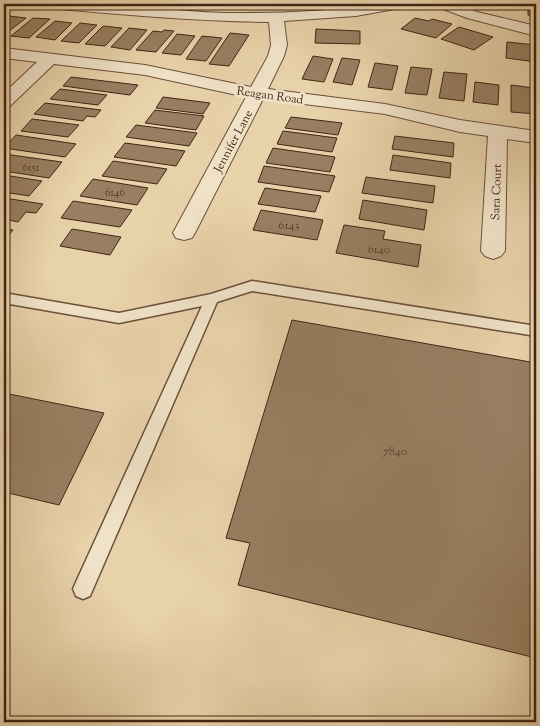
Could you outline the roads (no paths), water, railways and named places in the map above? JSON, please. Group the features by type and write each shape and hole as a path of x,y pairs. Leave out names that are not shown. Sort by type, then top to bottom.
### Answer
{"street":[{"path":"50,4 84,5 188,17 276,18 347,13 400,4"},
{"path":"443,4 472,15 536,32"},
{"name":"Jennifer Lane","path":"184,232 276,56 278,45 276,18"},
{"name":"Reagan Road","path":"4,54 145,70 210,86 400,112 498,133 536,137"},
{"path":"4,102 50,58"},
{"name":"Sara Court","path":"493,251 498,133"}],"lane":[{"path":"4,298 119,318 212,300 252,286 536,331"},
{"path":"83,590 212,300"}]}
